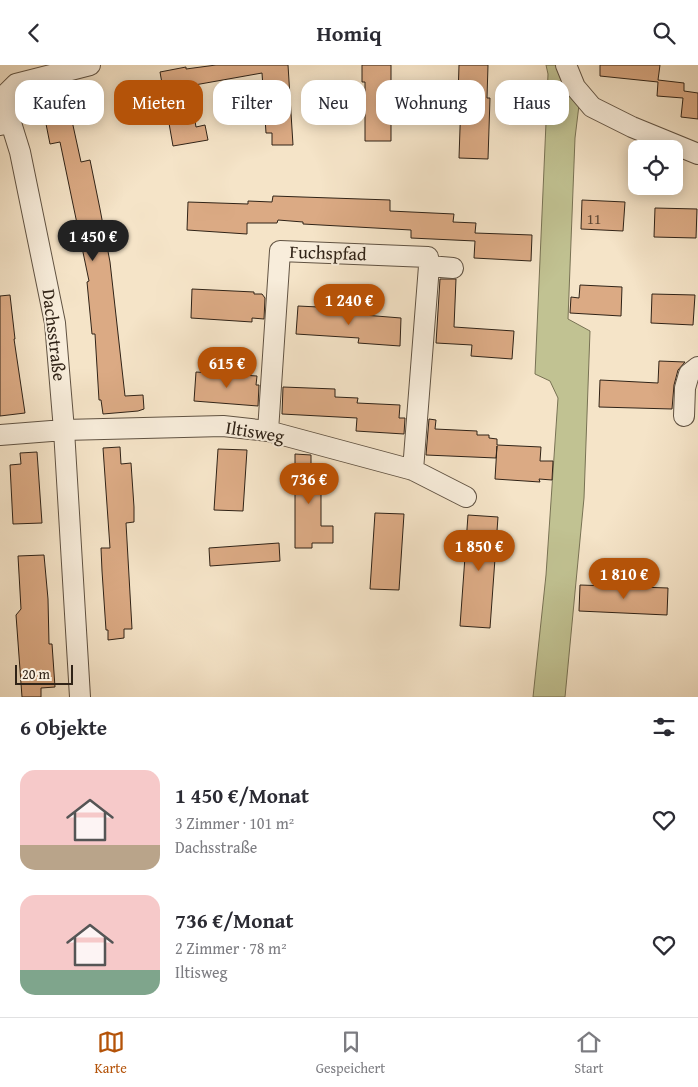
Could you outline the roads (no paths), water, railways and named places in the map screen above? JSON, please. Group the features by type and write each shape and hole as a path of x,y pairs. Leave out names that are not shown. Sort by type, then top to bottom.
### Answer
{"street":[{"name":"Dachsstraße","path":"80,697 64,430 55,323 20,152 6,124 6,94 16,84 90,65"},
{"path":"566,65 575,87 592,107 632,127 698,154"},
{"name":"Fuchspfad","path":"268,431 280,251 428,257 429,266 453,268"},
{"path":"413,470 429,266"},
{"path":"684,416 689,374 698,367"},
{"name":"Iltisweg","path":"64,430 224,426 268,431 413,470 466,497"},
{"path":"0,435 64,430"}]}
